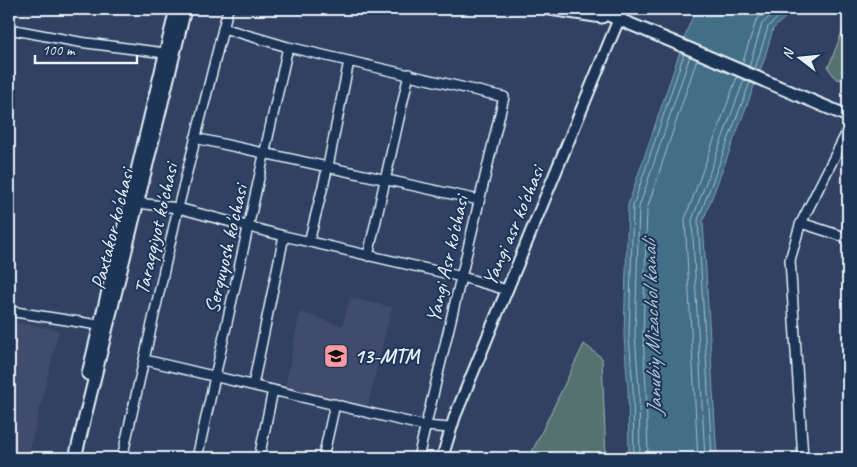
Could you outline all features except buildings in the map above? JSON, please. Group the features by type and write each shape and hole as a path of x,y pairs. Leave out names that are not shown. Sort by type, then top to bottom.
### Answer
{"main road":[{"name":"Paxtakor ko'chasi","path":"76,458 103,326 176,9"},
{"name":"Paxtakor ko'chasi","path":"68,458 138,204 185,9"},
{"path":"550,9 621,14"},
{"path":"592,9 621,14 641,28 848,116"}],"street":[{"name":"Taraqqiyot ko'chasi","path":"122,458 178,208 228,9"},
{"name":"Yangi asr ko'chasi","path":"442,458 450,428 621,14"},
{"path":"223,28 288,47 409,74 368,256"},
{"path":"9,29 79,42 165,53"},
{"name":"Serquyosh ko'chasi","path":"197,458 288,47"},
{"path":"309,242 328,166 349,61"},
{"name":"Yangi Asr ko'chasi","path":"409,74 504,97 418,458"},
{"path":"802,458 790,260 801,223 848,130"},
{"path":"196,138 479,200"},
{"path":"138,204 178,208 284,236 462,277 507,290"},
{"path":"801,223 848,238"},
{"path":"253,385 284,236"},
{"path":"9,311 103,326"},
{"path":"145,360 425,426 450,428"},
{"path":"259,458 274,390"},
{"path":"323,458 335,404"}],"shaded area":[{"name":"13-MTM","path":"350,298 392,307 367,408 285,387 300,312 342,326"},
{"path":"9,321 59,330 28,458 9,458"}],"green space":[{"path":"848,17 848,80 836,79 828,68"},
{"path":"584,344 602,358 606,458 529,458"}],"water":[{"name":"Janubiy Mizachol kanali","path":"696,9 794,9 773,29 764,60 703,221 717,458 629,458 628,389 624,336 628,205"}],"place":[{"name":"13-MTM","path":"336,356"}]}
